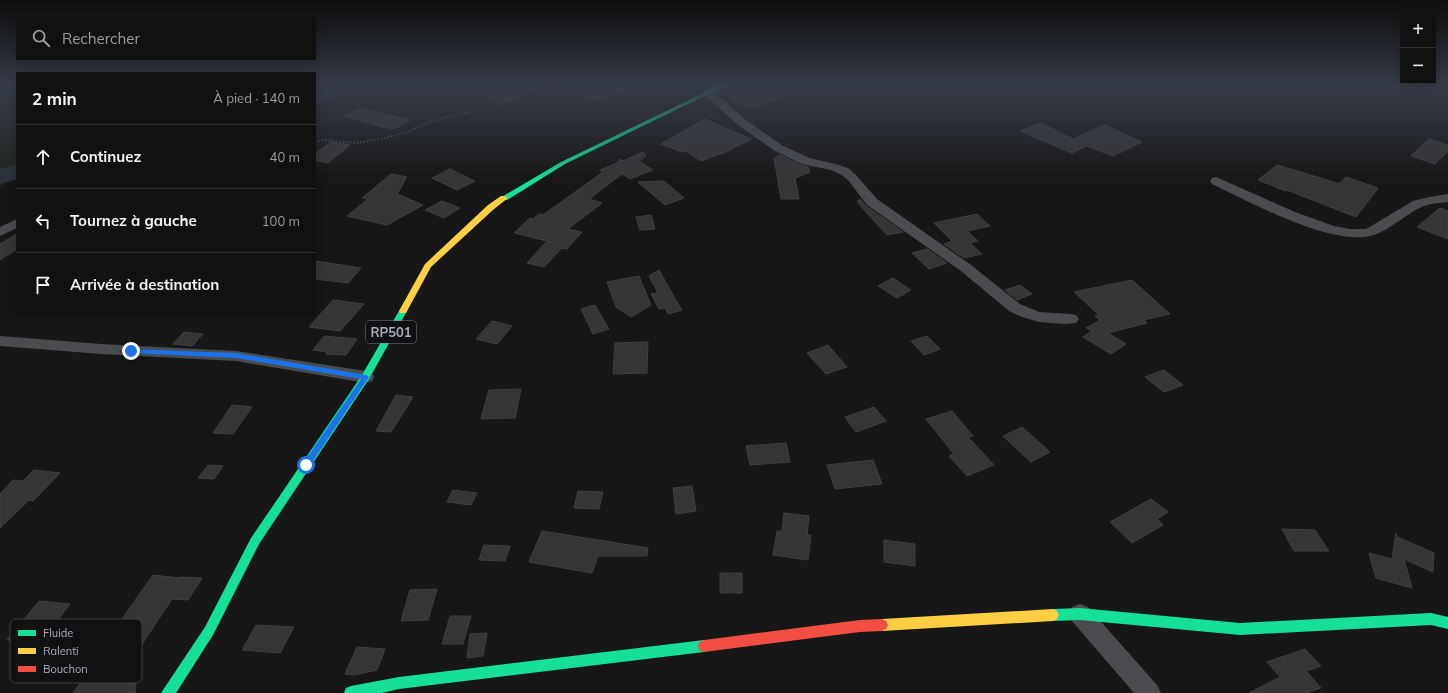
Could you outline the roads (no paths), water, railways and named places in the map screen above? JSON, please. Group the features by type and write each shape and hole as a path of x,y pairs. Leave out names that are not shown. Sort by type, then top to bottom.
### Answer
{"main road":[{"name":"RP501","path":"168,693 210,631 255,541 366,377 428,266 492,207 516,190 562,163 656,117"},
{"path":"350,693 399,683 624,657 860,626 1080,614 1240,629 1424,619 1448,623"}],"street":[{"path":"733,117 772,144 806,161 835,167 845,171 870,201 937,246 1012,306 1032,315 1053,319 1071,320"},
{"path":"1216,181 1283,212 1332,230 1350,234 1366,233 1420,203 1448,198"},
{"path":"0,232 16,224"},
{"path":"0,341 101,350 236,356 366,377"},
{"path":"1080,614 1149,693"}],"waterway":[{"path":"0,177 16,171"}]}
